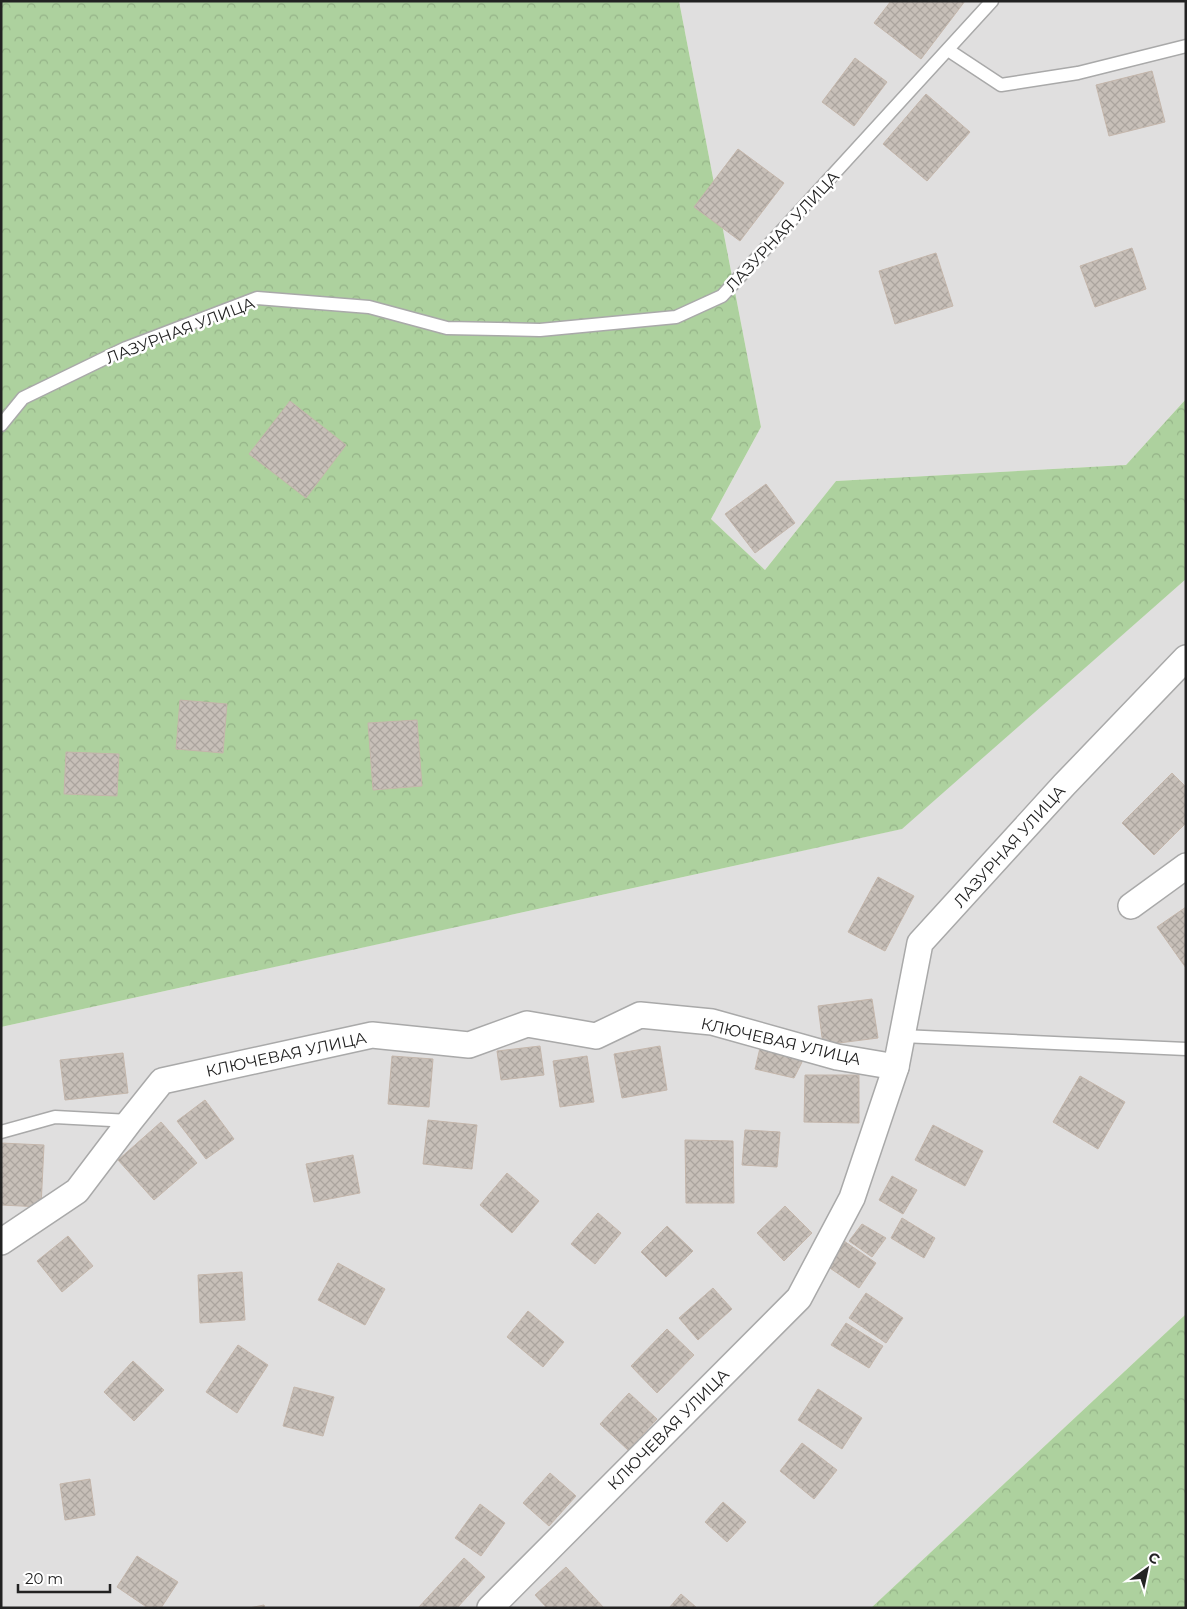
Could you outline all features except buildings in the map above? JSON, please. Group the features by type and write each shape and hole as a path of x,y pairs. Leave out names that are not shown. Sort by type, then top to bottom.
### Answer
{"street":[{"name":"ЛАЗУРНАЯ УЛИЦА","path":"896,1067 920,943 1064,785 1186,658"},
{"path":"1131,906 1186,866"},
{"name":"КЛЮЧЕВАЯ УЛИЦА","path":"1,1242 77,1191 162,1081 372,1036 469,1045 527,1024 596,1036 640,1016 712,1022 837,1057 896,1067 852,1198 800,1298 490,1608"}],"lane":[{"name":"ЛАЗУРНАЯ УЛИЦА","path":"1,425 23,398 126,348 257,298 369,308 447,328 540,330 676,316 722,296 992,1"},
{"path":"948,50 1001,85 1078,73 1186,46"},
{"path":"902,1036 1186,1049"},
{"path":"1,1132 55,1117 130,1121"}],"shaded area":[{"path":"679,1 1186,1 1186,399 1126,465 836,481 765,570 711,519 761,427"},
{"path":"1186,579 1186,1314 871,1608 1,1608 1,1027 901,829"}],"green space":[{"path":"1,1 679,1 761,427 711,519 765,570 836,481 1126,465 1186,399 1186,579 902,829 1,1027"},
{"path":"1186,1314 1186,1608 871,1608"}]}
